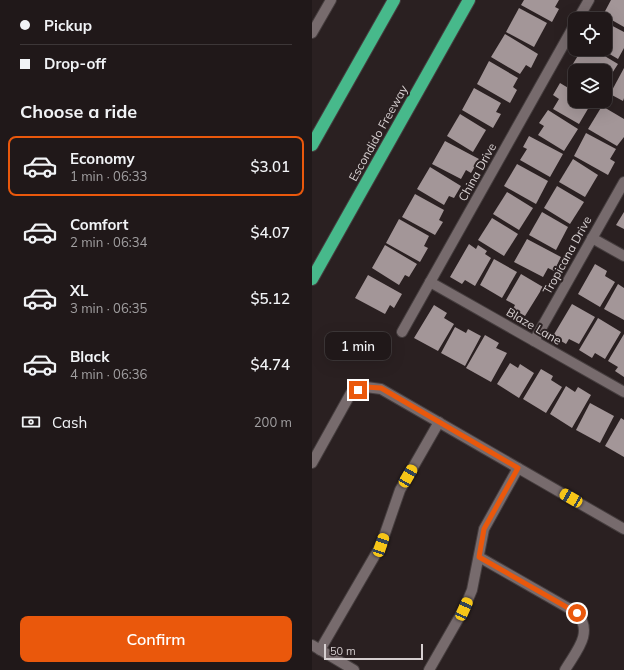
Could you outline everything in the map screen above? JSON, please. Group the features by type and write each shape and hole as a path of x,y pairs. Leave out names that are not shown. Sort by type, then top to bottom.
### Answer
{"highway":[{"path":"312,145 394,0"},
{"name":"Escondido Freeway","path":"312,279 469,0"}],"street":[{"path":"312,33 330,0"},
{"path":"582,12 589,0"},
{"name":"China Drive","path":"402,332 568,36"},
{"name":"Tropicana Drive","path":"534,341 624,182"},
{"path":"592,238 624,256"},
{"name":"Blaze Lane","path":"430,282 624,392"},
{"path":"312,464 351,392 366,387 381,388 624,529"},
{"path":"354,670 316,648 381,545 400,490 439,422"},
{"path":"429,670 464,609 472,590 484,529 518,468"},
{"path":"479,557 577,613 584,620 585,630 582,640 565,670"}],"building":[{"path":"524,0 559,0 555,7 559,9 552,22 521,5"},
{"path":"611,0 624,0 624,27 612,20 612,12 605,12"},
{"path":"519,8 547,23 534,47 506,32"},
{"path":"612,26 624,32 624,48 618,59 612,55"},
{"path":"505,34 538,54 531,68 526,65 520,74 491,57"},
{"path":"578,56 605,56 618,64 612,73 612,64 573,64"},
{"path":"489,61 518,78 513,87 517,90 510,103 477,84"},
{"path":"624,68 623,101 612,95 612,90"},
{"path":"560,83 568,88 568,108 588,108 579,124 553,109 559,99 553,95"},
{"path":"474,88 501,103 496,112 501,114 493,128 462,110"},
{"path":"601,108 605,108 624,119 624,137 617,146 588,129"},
{"path":"548,110 578,129 564,151 538,135 544,126 539,123"},
{"path":"460,114 486,130 473,152 447,136"},
{"path":"586,133 616,149 610,159 615,162 608,175 574,156"},
{"path":"529,136 563,154 550,177 520,160 527,149 523,147"},
{"path":"445,141 479,159 471,173 466,170 461,179 432,164"},
{"path":"573,159 598,175 585,197 559,182"},
{"path":"517,164 548,181 536,204 504,186"},
{"path":"430,167 461,186 454,198 449,196 444,205 417,189"},
{"path":"557,186 584,202 570,224 544,208"},
{"path":"507,192 533,208 519,230 493,214"},
{"path":"415,194 444,210 439,220 443,222 435,235 402,217"},
{"path":"542,212 568,227 556,250 529,235"},
{"path":"624,212 624,229 616,225"},
{"path":"492,218 518,234 504,256 478,240"},
{"path":"399,219 429,236 424,246 428,248 420,262 386,243"},
{"path":"527,239 561,257 554,271 548,268 543,277 514,262"},
{"path":"469,244 476,249 478,245 487,251 485,254 491,258 475,286 465,280 462,284 450,277"},
{"path":"385,245 417,264 409,277 405,275 399,285 372,268"},
{"path":"494,259 517,272 502,298 480,285"},
{"path":"595,264 607,271 605,276 615,282 600,307 578,294"},
{"path":"521,274 543,287 525,316 513,309 515,305 506,300"},
{"path":"368,275 402,294 394,308 390,305 385,314 355,298"},
{"path":"618,284 624,288 624,320 604,309"},
{"path":"572,304 595,317 579,344 569,339 566,344 553,336"},
{"path":"434,305 447,313 444,318 454,324 438,351 414,338"},
{"path":"598,318 621,332 605,359 595,353 592,358 579,350"},
{"path":"455,327 466,333 468,329 481,336 465,366 441,353"},
{"path":"624,334 624,377 615,371 618,367 608,361"},
{"path":"485,335 499,343 496,348 507,353 491,382 466,368"},
{"path":"510,363 518,368 520,364 534,373 519,398 497,384"},
{"path":"541,369 553,376 551,380 562,387 546,413 523,399"},
{"path":"566,386 575,392 578,387 591,395 572,428 550,414"},
{"path":"590,403 614,416 600,443 576,430"},
{"path":"621,418 624,420 624,457 605,446"}],"route":[{"path":"358,390 366,387 381,388 518,468 484,529 479,557 577,613"}]}
